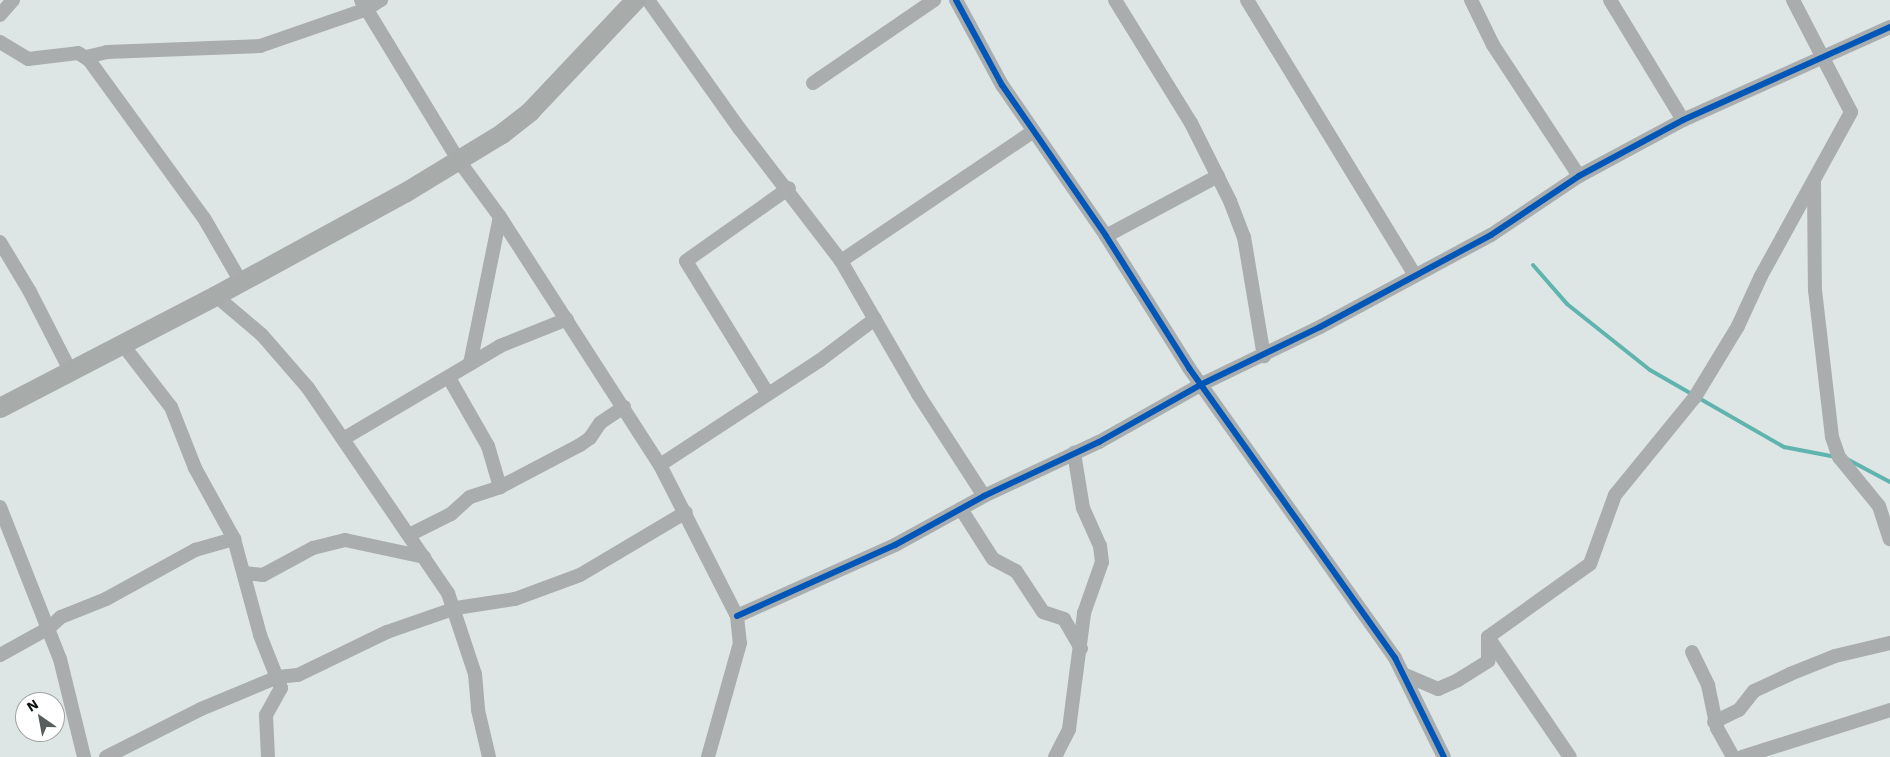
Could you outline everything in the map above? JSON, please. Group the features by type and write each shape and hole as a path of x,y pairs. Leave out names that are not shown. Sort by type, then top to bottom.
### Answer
{"street":[{"path":"0,15 13,0"},
{"path":"86,57 106,52 260,46 364,4 381,0"},
{"path":"0,408 216,296 460,161 530,112 636,0"},
{"path":"648,0 739,128 789,188 841,261 984,496"},
{"path":"813,83 934,0"},
{"path":"956,0 984,56 1032,132 1106,236 1200,385 1405,675 1444,757"},
{"path":"1115,0 1171,88 1218,176 1244,237 1264,356"},
{"path":"1247,0 1415,275"},
{"path":"1471,0 1493,45 1578,176"},
{"path":"1610,0 1683,120"},
{"path":"1488,637 1593,560 1615,495 1708,377 1850,112 1793,0"},
{"path":"364,4 460,161 500,217 660,465 686,512 737,616 740,643 708,757"},
{"path":"737,616 790,595 984,496 1074,453 1200,385 1264,356 1491,235 1578,176 1683,120 1890,27"},
{"path":"0,42 28,59 78,53 86,57 204,218 241,282"},
{"path":"841,261 1032,132"},
{"path":"1106,236 1218,176"},
{"path":"1814,180 1815,290 1832,437 1839,457 1876,502 1890,539"},
{"path":"768,394 686,261 789,188"},
{"path":"470,364 500,217"},
{"path":"0,242 30,292 71,372"},
{"path":"216,296 262,335 308,388 424,557 456,608 476,674 478,710 489,757"},
{"path":"343,439 526,333 566,319"},
{"path":"660,465 768,394 875,319"},
{"path":"123,345 171,407 195,468 234,539 260,635 278,677 279,696 264,724 268,757"},
{"path":"449,378 488,446 500,487"},
{"path":"409,535 451,514 470,497 500,487 587,441 600,423 624,407"},
{"path":"1055,757 1069,729 1082,650 1086,604 1097,581 1102,555 1083,508 1074,453"},
{"path":"0,507 49,628 84,754 70,757"},
{"path":"961,509 994,559 1016,571 1044,612 1064,619 1082,650"},
{"path":"106,757 201,709 278,677 298,675 367,640 456,608 515,599 580,575 686,512"},
{"path":"0,654 49,628 61,617 106,599 195,550 234,539"},
{"path":"244,573 263,575 313,548 345,540 424,557"},
{"path":"1405,675 1428,687 1443,688 1488,661 1488,637"},
{"path":"1488,637 1570,757"},
{"path":"1714,722 1739,710 1754,691 1790,674 1835,656 1890,643"},
{"path":"1692,652 1708,685 1714,722 1734,757"},
{"path":"1742,757 1890,710"}],"waterway":[{"path":"1533,265 1567,304 1650,370 1784,447 1836,457"},
{"path":"1845,458 1890,482"}],"cycle path":[{"path":"956,0 1002,85 1106,236 1189,368 1395,658 1444,757"},
{"path":"737,616 895,545 984,496 1099,442 1200,385 1320,327 1491,235 1579,176 1683,120 1890,27"}]}
